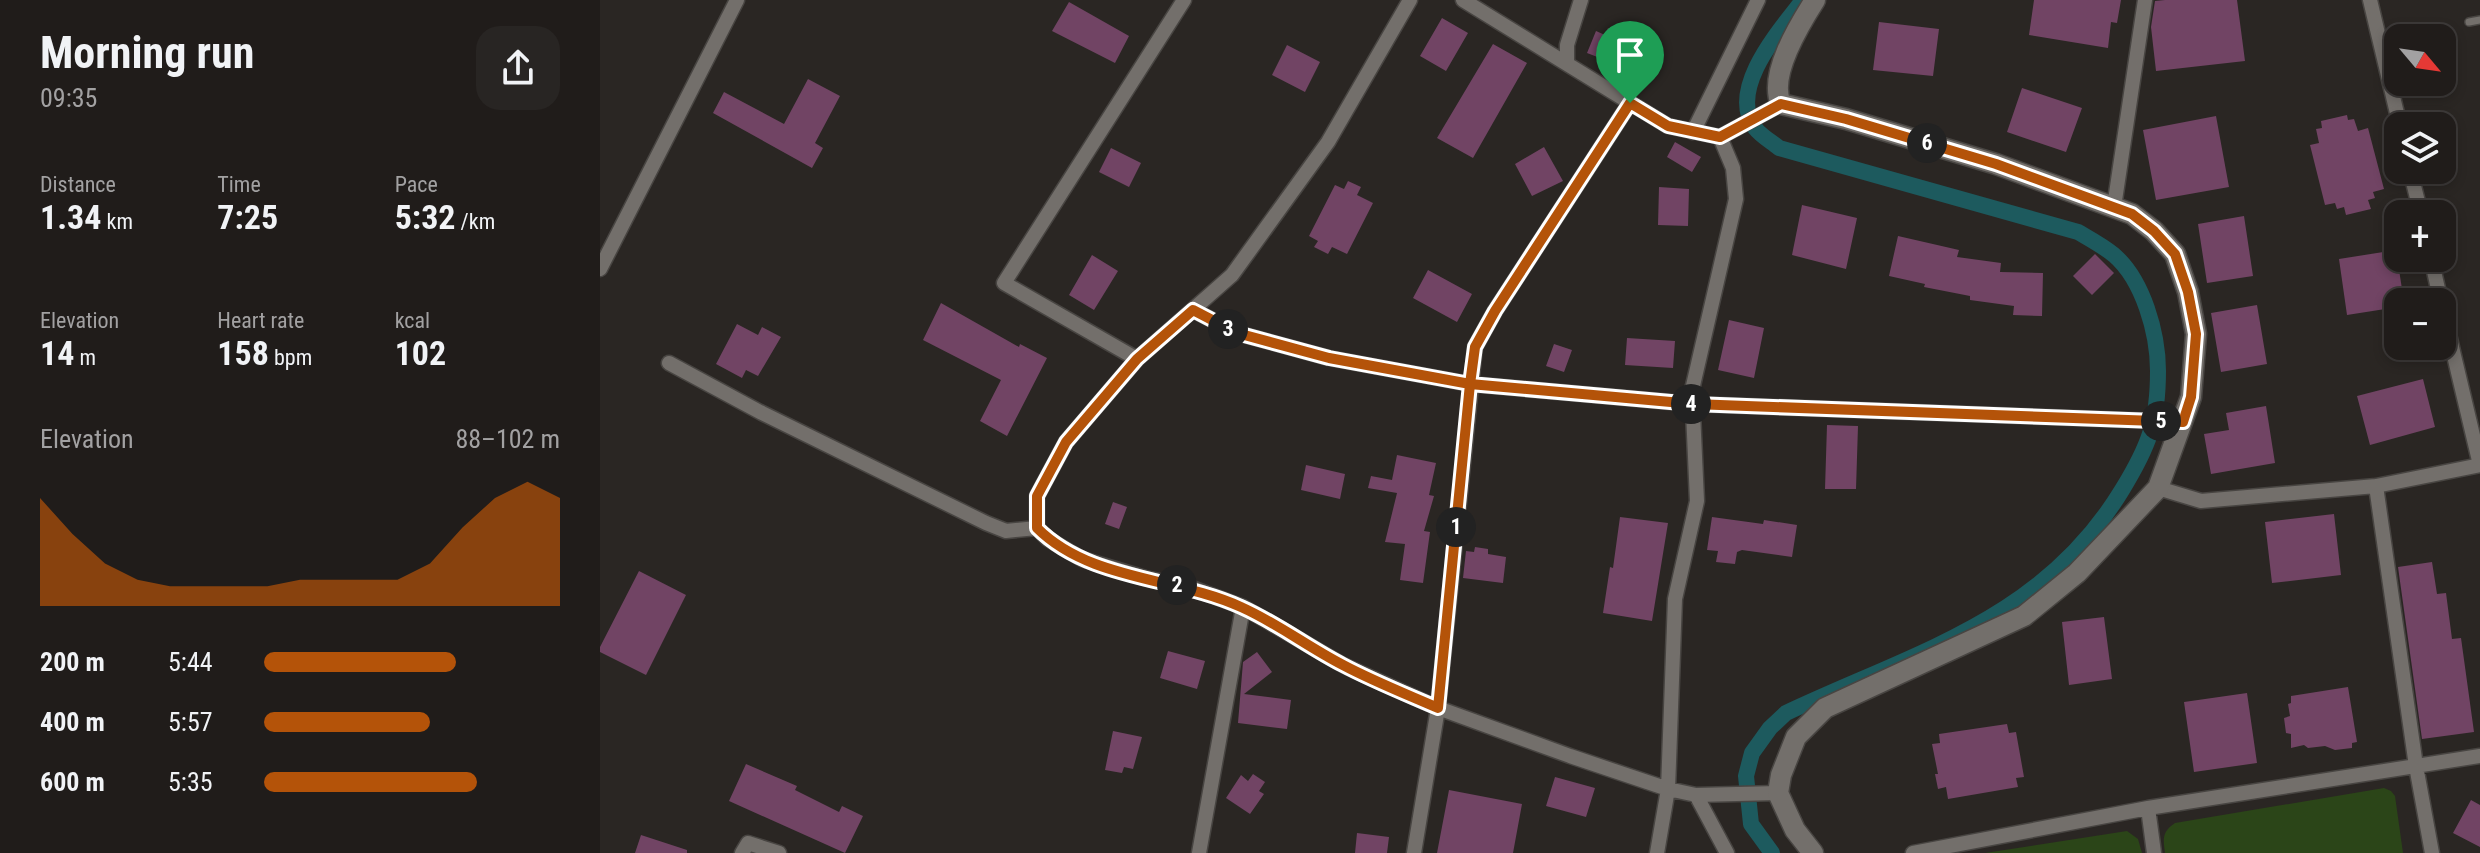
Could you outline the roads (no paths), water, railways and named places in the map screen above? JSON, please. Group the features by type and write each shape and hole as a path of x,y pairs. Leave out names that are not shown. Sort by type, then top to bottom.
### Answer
{"street":[{"path":"600,269 737,0"},
{"path":"1137,359 1004,283 1184,0"},
{"path":"1410,0 1328,142 1232,275 1137,359 1066,442 1037,496 1037,528 1048,539 1082,559 1192,588 1243,607 1343,665 1438,708 1668,789 1696,795 1771,792"},
{"path":"1463,0 1668,126 1720,137 1781,104 1846,119 1996,164 2132,214 2154,231 2175,254 2188,292 2196,334 2191,397 2158,488 2077,573 2024,616 1825,708 1796,737 1771,792"},
{"path":"1567,64 1567,45 1581,0"},
{"path":"1693,132 1758,0"},
{"path":"1781,104 1777,94 1779,74 1800,25 1815,0"},
{"path":"2114,207 2145,0"},
{"path":"2370,0 2397,112"},
{"path":"1414,853 1438,708 1475,347 1495,311 1630,103"},
{"path":"1657,853 1668,789 1675,599 1697,501 1692,390 1736,199 1733,168 1720,137"},
{"path":"1193,310 1237,333 1329,358 1470,384 1693,404 2183,422"},
{"path":"2158,488 2201,501 2376,486 2480,465 2455,360"},
{"path":"669,363 762,413 986,523 1006,531 1037,528"},
{"path":"2376,486 2416,766 2432,853"},
{"path":"1199,853 1243,607"},
{"path":"1913,853 2148,808 2480,756"},
{"path":"1771,792 1813,853"},
{"path":"1696,795 1727,853"},
{"path":"2148,808 2154,853"},
{"path":"742,853 748,843 779,853"}],"lane":[{"path":"2469,22 2480,20"}],"waterway":[{"path":"1772,853 1751,824 1746,776 1752,753 1770,728 1786,713 1973,627 2015,602 2054,571 2090,534 2122,490 2150,433 2158,389 2155,340 2147,308 2133,278 2114,255 2101,246 2078,232 1779,148 1757,131 1748,113 1747,96 1752,78 1770,43 1803,0"}]}
